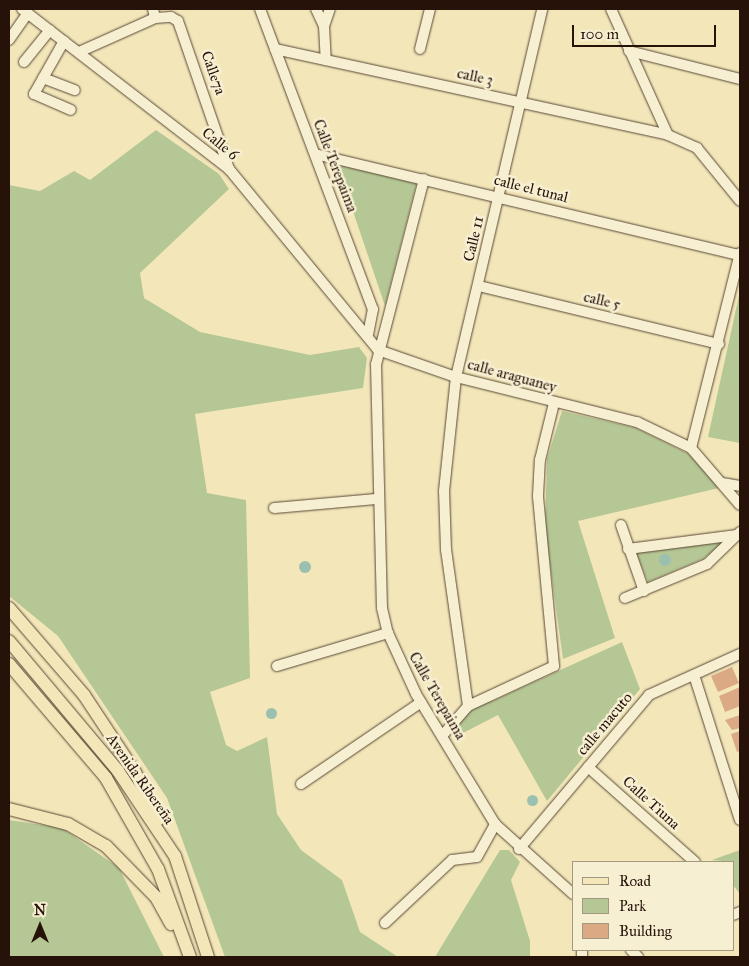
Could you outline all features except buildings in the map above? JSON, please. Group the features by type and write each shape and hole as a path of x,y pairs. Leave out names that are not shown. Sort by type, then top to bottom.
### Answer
{"main road":[{"path":"9,608 84,695 135,772 175,856"},
{"name":"Avenida Ribereña","path":"9,641 112,764 175,856 208,957"},
{"name":"Avenida Ribereña","path":"9,664 106,778 158,869 189,957"},
{"path":"9,809 68,824 106,846 156,897 189,957"}],"street":[{"name":"Calle Terepaima","path":"260,9 373,309 368,334"},
{"path":"316,9 324,26 326,60"},
{"path":"324,26 330,9"},
{"path":"420,49 430,9"},
{"name":"Calle 11","path":"456,377 479,286 518,102 542,9"},
{"path":"611,9 668,135 697,148 740,200"},
{"path":"9,40 25,11"},
{"name":"Calle 6","path":"25,11 229,170 368,334"},
{"path":"79,52 154,14"},
{"name":"Calle7a","path":"154,14 171,17 178,21 229,170"},
{"path":"24,62 50,30"},
{"path":"64,41 42,78 35,98 71,110"},
{"name":"calle 3","path":"275,49 668,135"},
{"path":"629,51 740,79"},
{"path":"42,78 75,90"},
{"name":"calle el tunal","path":"315,154 740,254"},
{"name":"Calle Terepaima","path":"424,179 378,350 378,575 388,633 421,702 495,824 519,849 572,893"},
{"path":"740,254 719,344 691,448 740,505"},
{"name":"calle 5","path":"479,286 719,344"},
{"path":"368,334 378,350 456,377"},
{"name":"calle araguaney","path":"468,706 446,540 445,483 456,377 554,403 637,422 691,448"},
{"path":"442,736 468,706 554,666 538,496 540,460 554,403"},
{"path":"722,482 740,486"},
{"path":"274,508 377,499"},
{"path":"622,525 628,549 644,591"},
{"path":"628,549 739,533"},
{"path":"625,598 708,564 739,533"},
{"path":"277,666 388,633"},
{"name":"calle macuto","path":"519,849 649,695 740,654"},
{"path":"694,675 740,820"},
{"path":"301,784 421,702"},
{"name":"Calle Tiuna","path":"588,766 694,861"},
{"path":"385,923 452,860 477,857 495,824"}],"green space":[{"path":"156,130 219,174 229,189 140,273 144,298 200,332 310,355 359,347 367,358 363,388 195,414 207,493 246,500 250,678 210,692 226,745 237,751 267,737 277,814 301,850 342,880 360,932 398,957 225,957 167,798 58,636 9,596 9,185 40,191 74,171 90,180"},
{"path":"337,164 417,182 385,306 381,294"},
{"path":"740,291 740,443 708,437"},
{"path":"562,411 636,428 689,454 719,488 578,521 615,638 563,659 545,529 547,459"},
{"path":"730,538 703,559 648,582 636,553"},
{"path":"622,642 640,689 547,801 498,715 463,733 457,727 469,707 488,699 490,702"},
{"path":"9,820 62,828 119,868 164,957 9,957"},
{"path":"500,850 509,850 520,862 511,880 530,941 530,957 435,957"},
{"path":"740,850 740,894 734,886 734,861 712,860"}],"shaded area":[{"path":"663,554 667,554 671,560 667,566 663,566 659,562 659,558"},
{"path":"305,561 311,567 305,573 299,567"},
{"path":"271,707 277,713 271,719 265,713"},
{"path":"532,794 538,800 532,806 526,800"}]}
